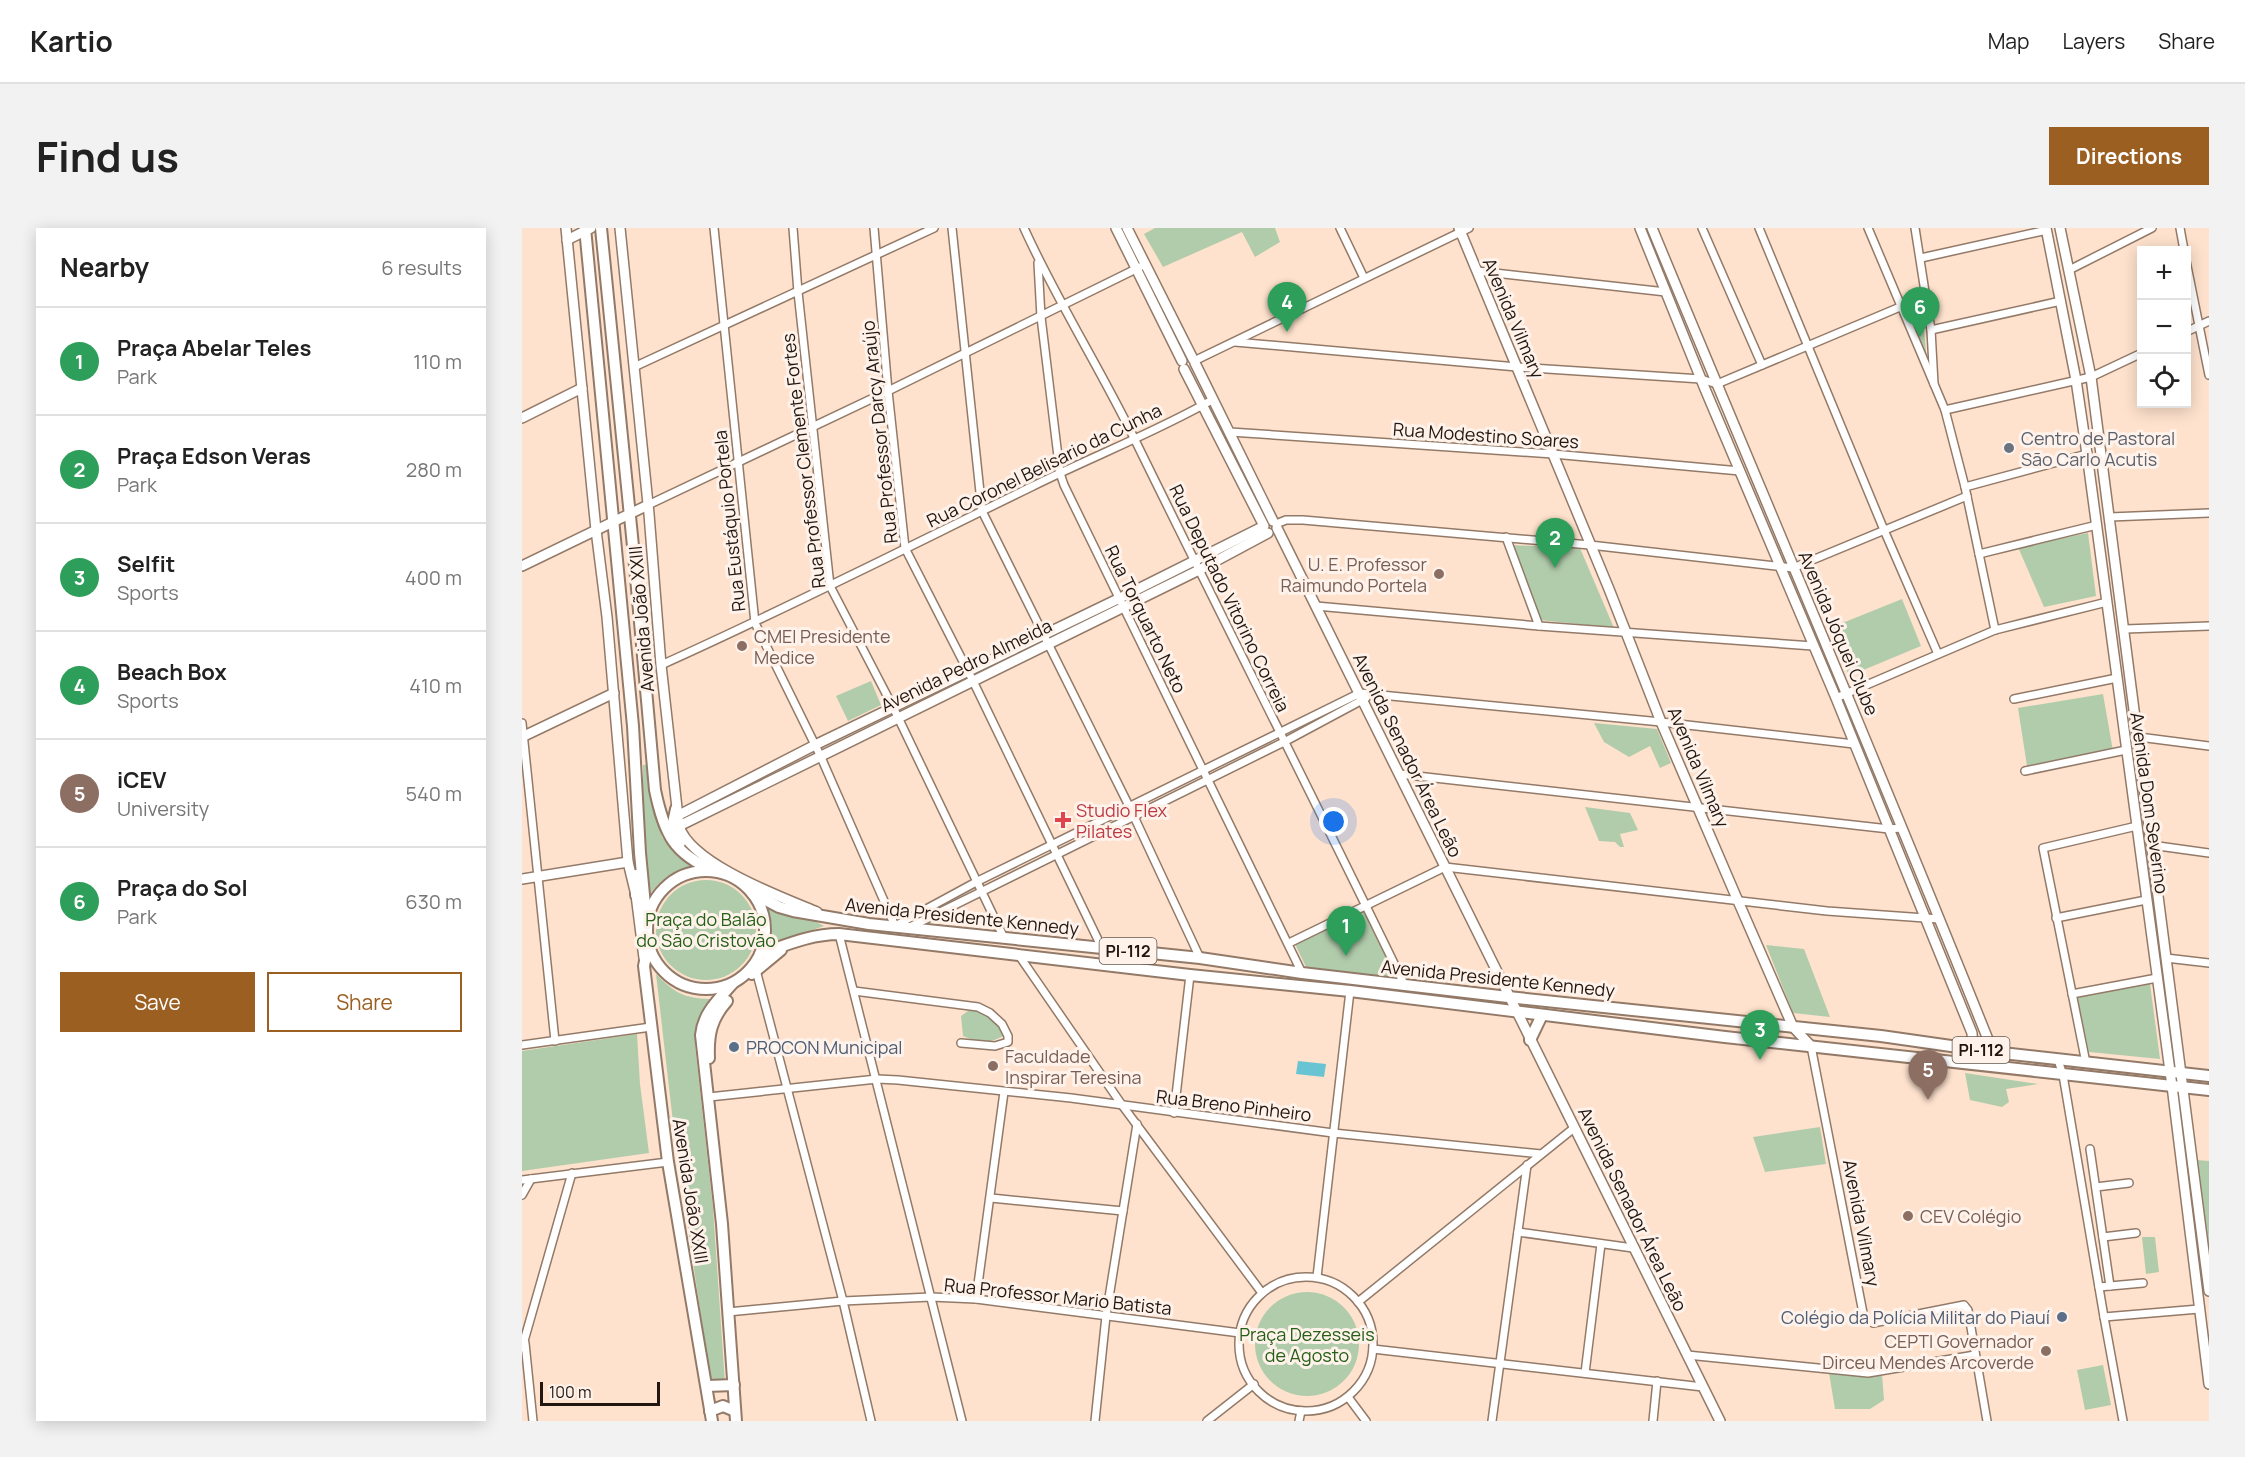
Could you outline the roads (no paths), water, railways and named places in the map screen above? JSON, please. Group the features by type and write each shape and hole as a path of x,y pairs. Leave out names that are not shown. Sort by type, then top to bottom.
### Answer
{"main road":[{"name":"Avenida João XXIII","path":"601,228 655,790 665,829 673,842 689,858 715,871"},
{"name":"Avenida João XXIII","path":"587,229 633,726 648,927"},
{"path":"636,895 634,822 638,809"},
{"path":"676,812 673,823 676,834 689,858"},
{"path":"715,871 742,882 752,893 761,907 765,922 765,939 760,954 749,971 733,983 710,989 695,988 680,982 662,968 652,954 648,927 652,906 669,884 687,873 715,871"},
{"name":"Avenida Presidente Kennedy","path":"752,893 779,907 830,918 908,928 1200,958 1302,973 1881,1036 2058,1060 2209,1076"},
{"name":"Avenida Presidente Kennedy","path":"760,954 824,934 839,934 1190,975 1350,991 2063,1075 2176,1086"},
{"name":"Avenida João XXIII","path":"649,941 645,966 668,1162 711,1416"},
{"path":"709,1097 711,1086 709,1038 712,1024 721,1008 756,970 789,944"},
{"name":"Avenida João XXIII","path":"733,983 708,1012 702,1026 703,1062 709,1097 722,1224 736,1416"},
{"path":"1530,1040 1542,1015"},
{"name":"PI-112","path":"2176,1086 2209,1090"},
{"path":"707,1386 734,1385"},
{"path":"711,1416 723,1406 736,1416"}],"street":[{"name":"Avenida João XXIII","path":"566,228 614,693 628,862 636,895 645,966"},
{"name":"Avenida João XXIII","path":"620,228 650,524 661,665 679,826 690,845 720,867 776,895 830,918"},
{"name":"Rua Eustáquio Portela","path":"714,228 755,622 820,755 895,926"},
{"name":"Rua Professor Clemente Fortes","path":"793,228 830,586 893,706 1004,938"},
{"name":"Rua Professor Darcy Araújo","path":"874,228 905,548 968,670 1102,948"},
{"path":"634,368 934,228"},
{"path":"952,228 982,511 1134,816 1200,958"},
{"name":"Rua Deputado Vitorino Correia","path":"1024,228 1062,307 1078,331 1135,440 1404,984"},
{"name":"Avenida Senador Área Leão","path":"1116,228 1183,365 1230,432 1272,526"},
{"name":"Avenida Senador Área Leão","path":"1127,228 1194,361 1208,403 1364,696 1444,867 1720,1421"},
{"path":"1340,228 1364,278"},
{"name":"Avenida Jóquei Clube","path":"1640,228 1701,379 1836,698 1972,1033 1973,1049"},
{"name":"Avenida Jóquei Clube","path":"1652,228 1847,693 1993,1052"},
{"path":"1702,228 1761,365"},
{"path":"1759,228 1938,654"},
{"path":"1868,228 1934,389 1945,410 1965,487 1995,630"},
{"path":"1915,228 1931,330 1934,389"},
{"name":"Avenida Dom Severino","path":"2060,228 2091,377 2139,737 2166,957 2176,1086 2209,1384"},
{"path":"2069,270 2152,228"},
{"path":"2180,228 2183,246"},
{"path":"567,240 587,229"},
{"path":"1183,365 1186,357 1194,361 1463,229"},
{"name":"Avenida Vilmary","path":"1463,229 1477,272 1627,633 1661,722 1793,1027 1811,1046 1863,1316 1868,1322 1873,1323 1960,1304 1968,1310 1975,1354"},
{"path":"1921,258 2047,229"},
{"name":"Avenida Dom Severino","path":"2047,229 2076,380 2157,978 2175,1073"},
{"name":"Rua Torquarto Neto","path":"1037,257 1041,317 1060,473 1071,501 1209,778 1302,973"},
{"path":"522,566 1062,307 1144,265"},
{"path":"1477,272 1666,292"},
{"path":"2191,281 2209,375"},
{"path":"1235,342 1517,367 1701,379 1717,384 1900,307 1926,299"},
{"path":"1931,330 2061,302"},
{"path":"2191,330 2209,321"},
{"path":"1945,410 2091,377 2140,354"},
{"path":"522,418 582,388"},
{"name":"Rua Coronel Belisario da Cunha","path":"661,665 830,586 1060,473 1135,440 1208,403"},
{"name":"Rua Modestino Soares","path":"1230,432 1553,454 1740,471"},
{"path":"1965,487 2087,454"},
{"path":"1793,568 1966,496"},
{"path":"2110,517 2209,513"},
{"name":"Avenida Pedro Almeida","path":"679,826 1048,644 1122,603 1286,520 1506,537 1793,568"},
{"path":"1979,554 2097,525"},
{"path":"1506,537 1539,626"},
{"path":"1836,698 1995,630 2107,602"},
{"name":"Avenida Pedro Almeida","path":"676,812 1044,634 1122,603"},
{"path":"1316,606 1539,626 1813,646"},
{"path":"2125,629 2209,626"},
{"path":"2014,699 2117,678"},
{"path":"523,736 614,693"},
{"path":"908,928 1284,742 1364,696"},
{"path":"895,926 978,881 1130,808 1279,731 1364,696 1661,722 1854,744"},
{"path":"522,723 555,1041"},
{"path":"2139,737 2209,746"},
{"path":"2025,771 2126,750"},
{"path":"1399,774 1889,829 1901,828"},
{"path":"2086,1063 2043,848 2137,826"},
{"path":"2151,845 2209,853"},
{"path":"522,879 628,862"},
{"path":"1288,943 1444,867 1827,911 1939,919"},
{"path":"2056,918 2146,900"},
{"path":"839,934 962,1421"},
{"path":"1018,954 1122,1105 1263,1293"},
{"path":"2166,957 2209,963"},
{"path":"756,970 843,1301 872,1421"},
{"path":"1174,1113 1190,975"},
{"path":"2072,994 2157,978"},
{"path":"854,991 978,1007 996,1018 1008,1036 1008,1042 998,1046 961,1042"},
{"path":"1317,1277 1350,991"},
{"path":"522,1045 651,1027"},
{"path":"2058,1060 2063,1075 2103,1317 2123,1421"},
{"name":"Rua Breno Pinheiro","path":"709,1097 877,1079 1122,1105 1333,1133 1541,1154"},
{"name":"Avenida Dom Severino","path":"2176,1086 2209,1292"},
{"path":"976,1299 1004,1092"},
{"path":"1095,1421 1106,1316 1137,1124"},
{"path":"1358,1302 1574,1128"},
{"path":"2090,1149 2110,1286"},
{"path":"522,1180 668,1162"},
{"path":"1492,1421 1527,1165"},
{"path":"522,1348 572,1173"},
{"path":"522,1195 531,1179"},
{"path":"2096,1187 2129,1183"},
{"path":"991,1198 1123,1211"},
{"path":"1518,1232 1634,1248"},
{"path":"2103,1237 2136,1233"},
{"path":"1585,1373 1601,1244"},
{"path":"1317,1277 1338,1285 1358,1302 1370,1322 1373,1349 1367,1372 1348,1397 1320,1410 1287,1409 1272,1402 1246,1374 1240,1354 1240,1333 1248,1311 1263,1293 1281,1281 1317,1277"},
{"path":"2098,1287 2143,1283"},
{"name":"Rua Professor Mario Batista","path":"728,1312 843,1301 976,1299 1240,1333"},
{"path":"2103,1317 2199,1309"},
{"path":"525,1338 533,1421"},
{"path":"1373,1349 1703,1387"},
{"path":"1687,1355 1868,1373 1975,1354 1987,1421"},
{"path":"1653,1421 1657,1381"},
{"path":"1207,1421 1254,1384"},
{"path":"1348,1397 1366,1421"},
{"path":"1299,1421 1300,1411"}],"water":[{"path":"1298,1061 1326,1064 1324,1077 1296,1074"}],"place":[{"name":"Beach Box","path":"1287,332"},
{"name":"Praça do Sol","path":"1920,337"},
{"name":"Centro de Pastoral São Carlo Acutis","path":"2009,448"},
{"name":"Praça Edson Veras","path":"1555,568"},
{"name":"U. E. Professor Raimundo Portela","path":"1439,574"},
{"name":"CMEI Presidente Medice","path":"742,646"},
{"name":"Studio Flex Pilates","path":"1063,820"},
{"name":"Praça Abelar Teles","path":"1346,956"},
{"name":"PROCON Municipal","path":"734,1047"},
{"name":"Selfit","path":"1760,1060"},
{"name":"Faculdade Inspirar Teresina","path":"993,1066"},
{"name":"iCEV","path":"1928,1100"},
{"name":"CEV Colégio","path":"1908,1216"},
{"name":"Colégio da Polícia Militar do Piauí","path":"2062,1317"},
{"name":"CEPTI Governador Dirceu Mendes Arcoverde","path":"2046,1351"}],"park label":[{"name":"Praça do Balão do São Cristovão","path":"706,929"},
{"name":"Praça Dezesseis de Agosto","path":"1307,1344"}]}
